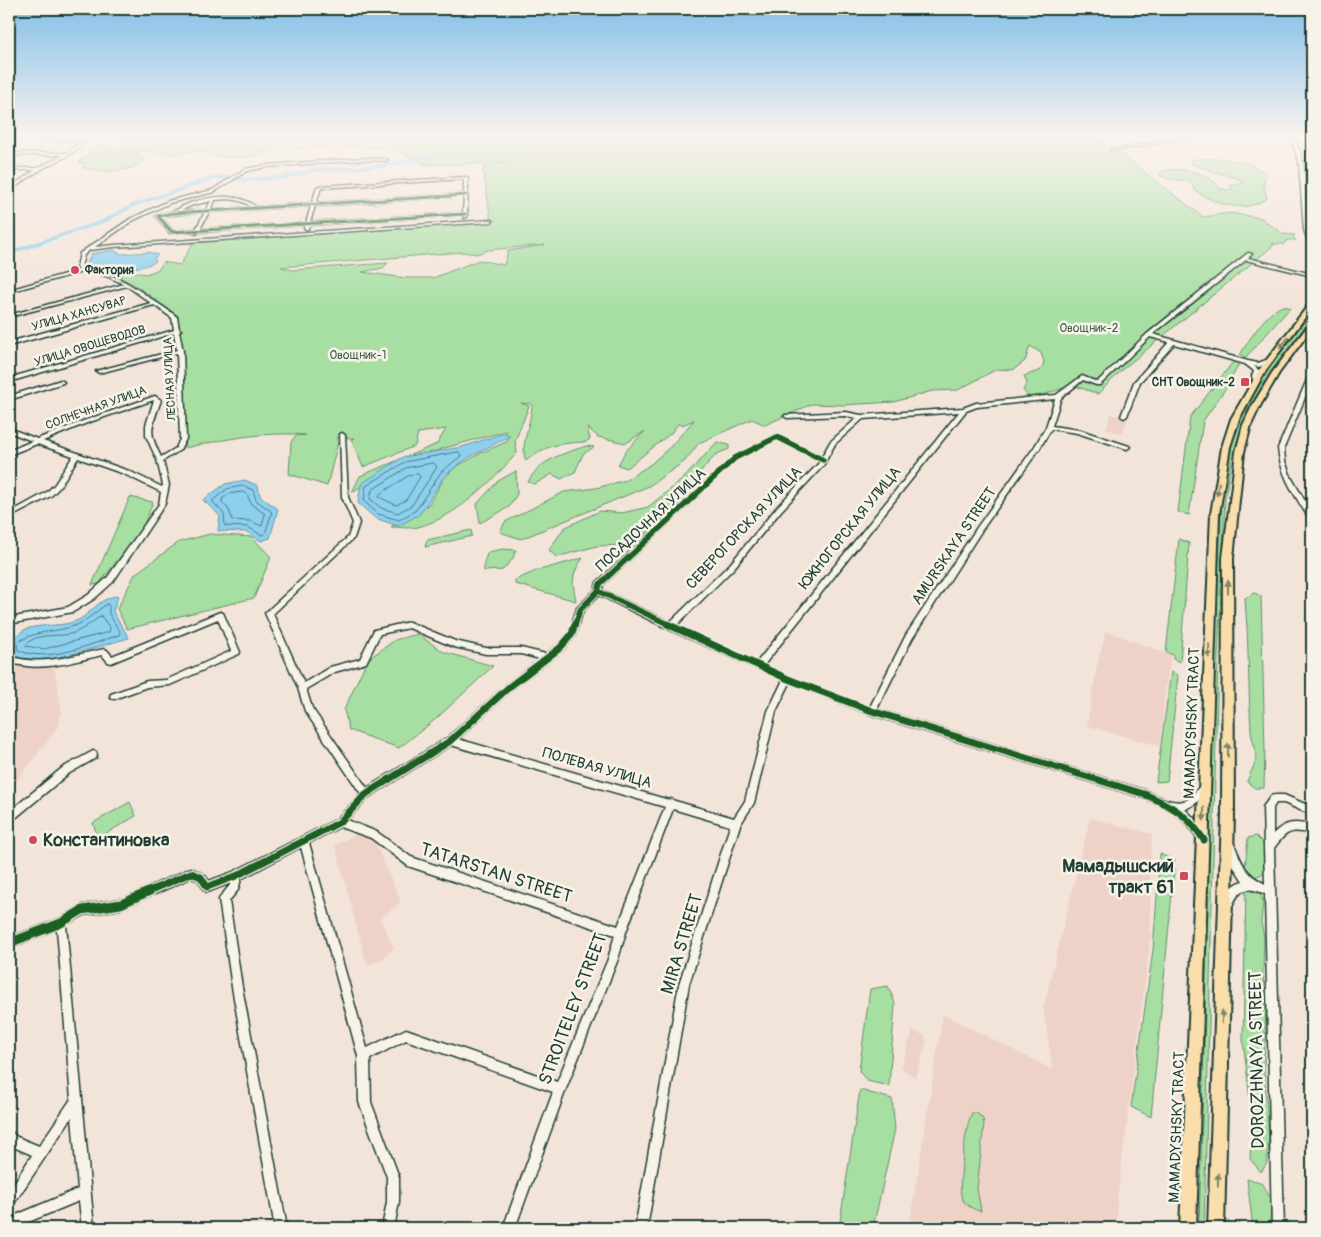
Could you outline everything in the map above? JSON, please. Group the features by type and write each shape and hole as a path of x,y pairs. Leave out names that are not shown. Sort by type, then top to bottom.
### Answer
{"main road":[{"name":"MAMADYSHSKY TRACT","path":"1188,1228 1215,514 1226,447 1235,419 1256,381 1312,304"},
{"path":"1216,1228 1228,835 1228,558 1240,452 1247,426 1256,406 1276,373 1312,324"}],"street":[{"path":"82,271 79,267 82,254 122,225 151,210 185,197 205,193"},
{"path":"303,234 317,193"},
{"path":"1303,193 1307,236 1312,247"},
{"path":"465,214 172,232 158,216 159,214 466,195 465,223"},
{"path":"174,214 191,204 214,199 230,198 244,201 255,208"},
{"path":"191,242 214,199"},
{"path":"1304,212 1312,220"},
{"path":"1305,220 1312,220"},
{"path":"90,249 491,221"},
{"path":"788,416 846,414 861,417 964,410 976,405 1058,397 1082,378 1098,384 1149,335 1250,254"},
{"path":"1244,258 1312,275"},
{"name":"ЛЕСНАЯ УЛИЦА","path":"9,291 82,271 108,275 128,284 174,317 178,330 180,351 183,439 178,449 160,460"},
{"path":"9,316 128,284"},
{"name":"УЛИЦА ХАНСУВАР","path":"9,344 155,304"},
{"name":"УЛИЦА ОВОЩЕВОДОВ","path":"9,380 178,330"},
{"path":"1149,335 1247,363 1259,365 1271,360"},
{"path":"1124,416 1137,382 1174,341"},
{"path":"99,371 180,351"},
{"path":"1247,363 1255,368 1256,381"},
{"path":"1312,375 1281,448 1282,461 1288,477 1312,518"},
{"path":"9,398 60,382"},
{"name":"AMURSKAYA STREET","path":"872,711 909,637 980,528 1038,447 1050,427 1058,397"},
{"name":"СОЛНЕЧНАЯ УЛИЦА","path":"9,453 85,422 155,398 158,400 147,432 148,438 160,460"},
{"name":"ЮЖНОГОРСКАЯ УЛИЦА","path":"759,665 964,410"},
{"name":"СЕВЕРОГОРСКАЯ УЛИЦА","path":"671,626 732,566 779,509 821,465 832,443 861,417"},
{"path":"1050,427 1078,431 1127,447"},
{"path":"9,430 37,443 132,474 164,491"},
{"path":"342,435 345,497 356,523 351,538 269,613 302,688 308,709 366,794"},
{"name":"ПОСАДОЧНАЯ УЛИЦА","path":"61,924 82,910 121,904 191,873 201,877 207,887 236,876 340,822 366,794 450,741 508,687 528,673 545,657 560,648 572,634 580,610 598,591 600,584 734,458 776,437 823,460"},
{"path":"9,516 49,494 57,486 77,456"},
{"path":"9,621 70,610 91,597 110,580 153,520 162,504 166,484 160,460"},
{"path":"598,591 672,628 788,679 872,711 1135,792 1174,806 1192,804 1205,784"},
{"path":"9,660 15,663 35,665 104,652 111,660 220,615 236,652 167,683 147,684 114,696"},
{"path":"302,688 333,669 363,660 377,632 408,625 454,644 486,651 521,651 545,657"},
{"name":"MIRA STREET","path":"641,1228 684,984 736,823 749,803 772,711 788,679"},
{"name":"ПОЛЕВАЯ УЛИЦА","path":"450,741 736,823"},
{"path":"9,818 65,771 93,755"},
{"name":"DOROZHNAYA STREET","path":"1278,1228 1268,807 1274,799 1284,799 1312,811"},
{"name":"STROITELEY STREET","path":"509,1228 560,1089 613,959 621,932 671,803"},
{"path":"1174,806 1193,822 1204,840"},
{"name":"TATARSTAN STREET","path":"340,822 374,834 408,861 621,932"},
{"path":"1270,845 1281,830 1293,826 1312,830"},
{"path":"1228,835 1238,868 1255,885 1270,891"},
{"path":"304,840 364,1056 365,1102 393,1177 393,1202 388,1228"},
{"path":"236,876 235,887 224,900 281,1228"},
{"path":"1226,912 1234,891 1240,886 1255,885"},
{"path":"9,943 48,927 61,924 88,1228"},
{"path":"364,1056 406,1034 560,1089"},
{"path":"9,1201 76,1101"},
{"path":"9,1137 12,1141 41,1153"},
{"path":"9,1224 84,1193"}],"shaded area":[{"path":"1111,414 1127,419 1123,434 1106,429"},
{"path":"1106,631 1171,655 1165,691 1160,746 1087,726 1097,666"},
{"path":"9,664 54,665 62,712 58,727 9,791"},
{"path":"1090,818 1152,834 1150,867 1151,935 1117,1202 1117,1228 909,1228 943,1014 1053,1070 1043,1009"},
{"path":"359,833 372,836 401,902 380,919 394,948 381,960 367,965 335,845"},
{"path":"913,1030 925,1036 927,1042 915,1078 901,1067"}],"green space":[{"path":"487,193 1171,193 1203,217 1230,213 1262,218 1282,234 1295,235 1293,237 1296,240 1287,240 1284,244 1272,244 1274,245 1124,368 1098,394 1073,385 1030,399 1023,390 1027,383 1024,376 1041,370 1044,362 1041,353 1030,346 1025,361 1013,370 997,369 958,390 932,391 894,402 843,405 812,404 765,425 752,419 699,443 685,461 649,486 521,539 500,532 505,522 564,492 596,488 626,480 651,464 671,446 694,420 682,425 678,424 671,433 627,468 618,465 625,452 645,431 626,443 598,437 587,427 590,439 586,442 569,443 547,448 526,461 524,449 532,404 521,403 529,406 515,441 517,453 496,476 460,507 433,522 415,528 391,527 429,504 443,480 454,468 508,441 506,431 445,448 399,464 352,492 360,476 437,444 446,429 418,433 415,446 363,467 351,439 355,438 336,438 338,442 327,486 289,474 291,442 295,436 306,435 261,435 185,448 186,445 183,445 186,436 178,316 133,284 119,277 128,271 146,274 159,269 163,262 180,265 193,243 491,222","holes":["545,245 508,251 504,265 479,260 433,278 406,278 362,272 383,268 388,263 292,270 281,267 462,252 477,254 488,250"]},
{"path":"1199,193 1265,193 1267,198 1259,203 1241,207 1222,204"},
{"path":"1283,306 1290,308 1246,357 1240,355 1264,320"},
{"path":"1312,312 1310,319 1271,371 1248,409 1233,453 1225,499 1218,657 1204,1228 1199,1228 1215,656 1222,498 1232,445 1246,408 1272,365"},
{"path":"1233,362 1239,364 1228,385 1203,421 1189,515 1178,512 1190,417"},
{"path":"717,442 729,445 729,449 717,454 695,477 678,504 643,536 625,545 597,546 556,557 549,550 564,528 600,511 622,513 648,507 683,479"},
{"path":"586,446 594,447 583,454 575,472 561,479 552,474 535,484 528,482 539,468 553,458"},
{"path":"516,471 517,494 509,507 480,523 477,504 498,481"},
{"path":"130,497 153,502 142,529 99,584 92,585"},
{"path":"471,530 472,536 425,547 427,540"},
{"path":"210,534 252,537 271,557 254,598 127,629 117,609 135,574 179,542"},
{"path":"1179,539 1189,543 1180,662 1173,659 1173,655 1166,652"},
{"path":"503,549 516,550 513,558 503,570 484,571 484,562 488,552"},
{"path":"583,558 574,574 576,601 515,584 515,580 536,571"},
{"path":"1254,593 1261,596 1265,750 1264,788 1255,788 1247,782 1256,756 1251,730 1245,598"},
{"path":"417,634 444,652 493,666 437,718 399,748 349,730 344,710 367,660 395,640"},
{"path":"1171,672 1178,675 1167,781 1156,782"},
{"path":"130,802 136,816 98,838 93,823"},
{"path":"1256,836 1267,847 1264,873 1255,877 1245,868 1248,838"},
{"path":"1160,854 1175,861 1151,1117 1131,1107 1153,950"},
{"path":"1246,889 1261,894 1263,903 1261,922 1264,937 1263,975 1266,1007 1264,1069 1269,1136 1267,1163 1261,1172 1250,1159 1252,1118 1243,1040"},
{"path":"888,986 895,1003 889,1086 867,1081 859,1071 870,989"},
{"path":"860,1090 892,1099 895,1129 873,1228 839,1228"},
{"path":"972,1113 977,1113 983,1119 984,1124 977,1189 981,1211 965,1203 961,1193 961,1170 965,1141"},
{"path":"1247,1179 1263,1184 1272,1202 1269,1228 1253,1228"}],"water":[{"path":"114,250 121,254 149,252 158,255 154,258 156,261 133,268 88,266 87,263 91,254"},
{"path":"504,433 510,436 466,459 445,475 420,514 398,526 375,518 358,503 361,484 403,457 462,447"},
{"path":"245,480 258,486 260,496 278,509 270,538 261,541 247,532 218,531 220,516 203,500 225,484"},
{"path":"118,596 113,612 129,638 73,654 41,660 28,660 16,656 13,652 12,640 24,630 38,626 61,625 75,621 82,618 103,601"}],"waterway":[{"path":"9,253 104,221 134,205 170,193"},
{"path":"9,269 14,274 9,277"}],"cycle path":[{"path":"465,214 172,232 158,216 174,213 466,195"},
{"path":"9,943 61,923 82,910 121,904 191,873 201,877 207,887 236,876 340,822 366,794 450,741 509,687 560,648 572,634 580,610 598,591 600,584 735,458 777,437 823,460"},
{"path":"598,591 673,628 788,679 872,711 1155,798 1172,806 1185,816 1204,840"}],"place":[{"name":"Фактория","path":"75,270"},
{"name":"СНТ Овощник-2","path":"1245,382"},
{"name":"Константиновка","path":"33,840"},
{"name":"Мамадышский тракт 61","path":"1184,876"}],"park label":[{"name":"Овощник-2","path":"1089,328"},
{"name":"Овощник-1","path":"358,355"}]}
